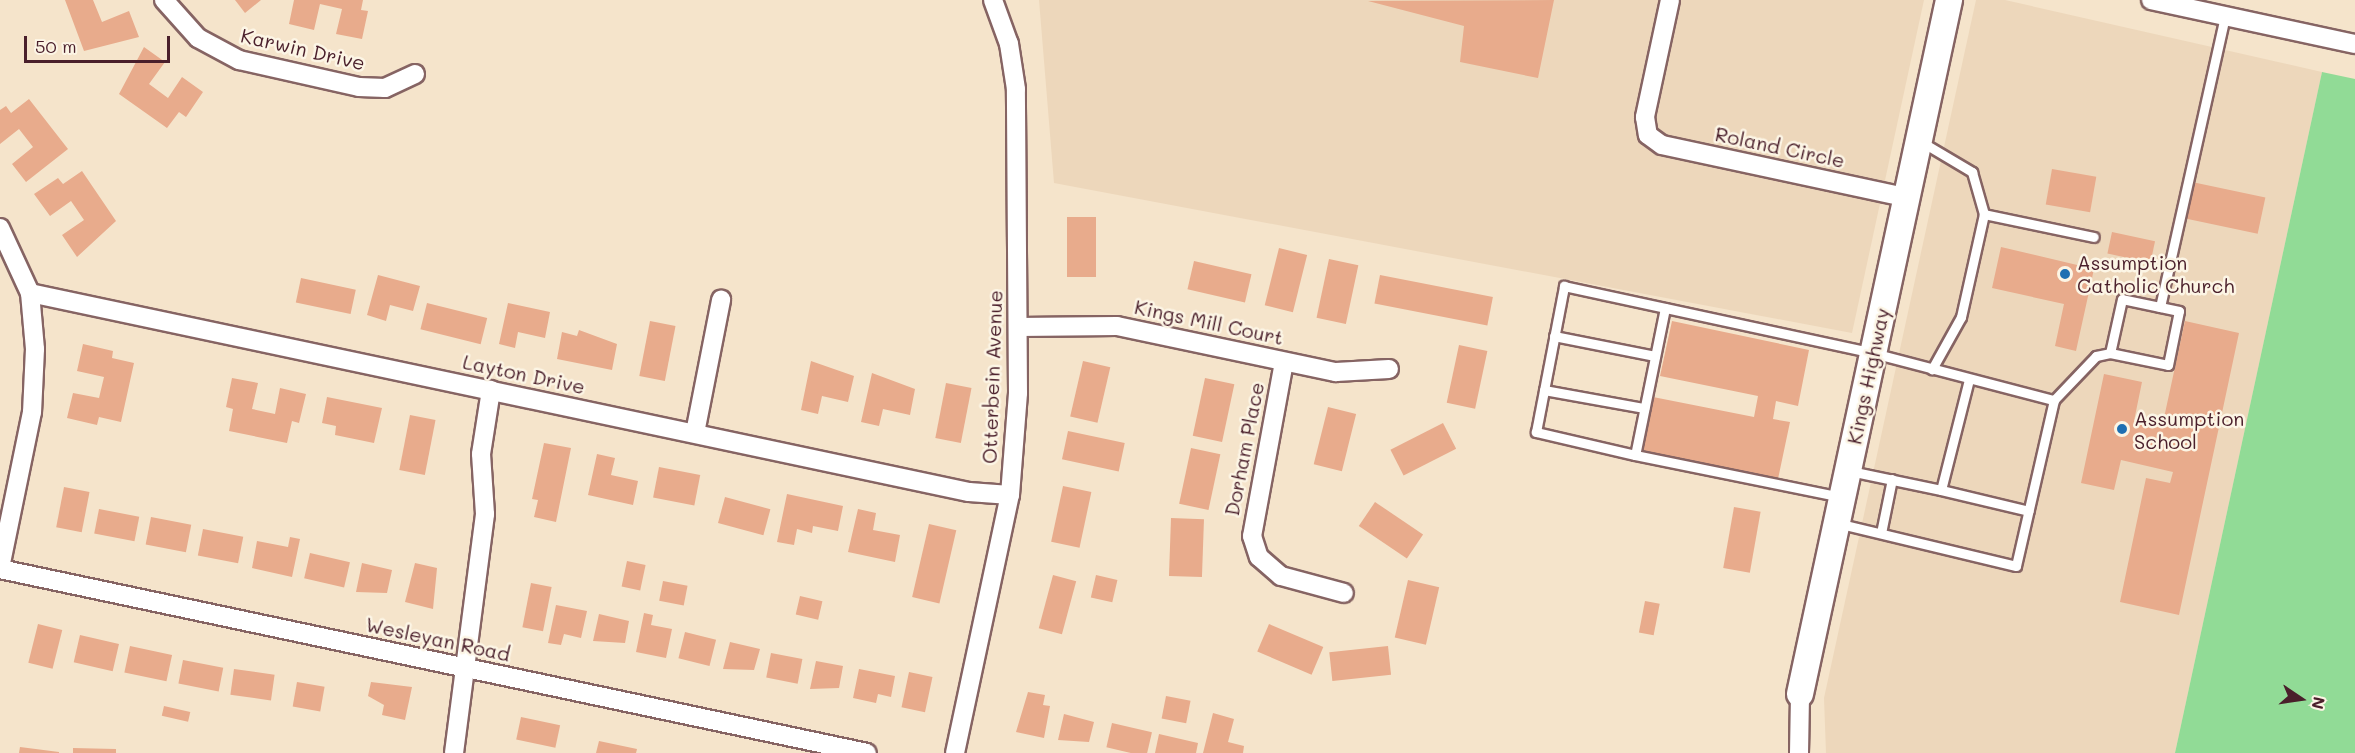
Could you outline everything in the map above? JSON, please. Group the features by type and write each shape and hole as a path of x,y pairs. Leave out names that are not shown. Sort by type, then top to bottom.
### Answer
{"street":[{"name":"Karwin Drive","path":"164,0 198,38 239,60 359,87 385,88 415,74"},
{"name":"Roland Circle","path":"1670,0 1645,117 1648,135 1662,145 1905,196"},
{"name":"Kings Highway","path":"1799,753 1800,694 1835,522 1949,0"},
{"path":"2151,0 2355,44"},
{"name":"Otterbein Avenue","path":"955,753 1010,495 1018,327 1016,89 999,2"},
{"path":"0,228 30,293 35,391 0,569"},
{"name":"Layton Drive","path":"30,293 969,492 1010,495"},
{"path":"695,433 721,300"},
{"name":"Kings Mill Court","path":"1018,327 1117,326 1284,362 1352,374 1389,369"},
{"name":"Dorham Place","path":"1284,362 1252,536 1259,556 1281,576 1344,593"},
{"path":"454,753 467,668 485,514 481,454 491,390"},
{"name":"Wesleyan Road","path":"0,569 867,753"}],"lane":[{"path":"2160,307 2224,16"},
{"path":"1918,140 1972,172 1984,214 1960,317 1932,369"},
{"path":"1984,214 2094,237"},
{"path":"1842,497 1635,455 1536,432 1563,286 1873,353 2054,400"},
{"path":"1835,522 2016,566 2054,400 2086,362 2110,353 2168,365 2179,311 2122,299 2110,353"},
{"path":"1635,455 1665,308"},
{"path":"1554,336 1654,356"},
{"path":"1941,490 1969,379"},
{"path":"1544,390 1644,408"},
{"path":"1848,470 2029,511"},
{"path":"1881,533 1892,479"}],"shaded area":[{"path":"1039,0 1924,0 1852,333 1054,183"},
{"path":"1976,0 2005,0 2322,72 2175,753 1826,753 1824,698"}],"green space":[{"path":"2322,72 2355,79 2355,753 2175,753"}],"building":[{"path":"65,0 93,0 102,22 129,11 139,37 84,51"},
{"path":"235,0 261,0 245,13"},
{"path":"294,0 363,0 361,10 368,11 362,39 336,34 342,9 320,4 314,30 289,24"},
{"path":"1554,0 1538,78 1460,62 1464,26 1368,1"},
{"path":"144,47 165,62 149,84 168,98 182,77 203,92 186,117 179,112 167,128 119,94"},
{"path":"29,99 68,149 26,182 12,164 33,147 19,129 0,144 0,110 6,106 11,113"},
{"path":"2052,169 2096,177 2090,212 2046,204"},
{"path":"82,171 116,221 77,257 62,235 84,220 71,201 50,216 34,194 58,178 63,184"},
{"path":"2192,182 2265,198 2258,234 2184,218"},
{"path":"1067,217 1096,217 1096,277 1067,277"},
{"path":"2112,232 2155,241 2150,263 2107,254"},
{"path":"2001,247 2094,269 2076,351 2055,346 2064,304 1992,288"},
{"path":"1279,248 1307,255 1293,312 1265,305"},
{"path":"1329,259 1358,265 1346,324 1317,318"},
{"path":"1194,261 1251,274 1245,303 1187,289"},
{"path":"378,275 420,286 413,311 390,305 386,321 367,315"},
{"path":"1380,275 1493,297 1487,325 1374,303"},
{"path":"301,278 356,290 351,314 296,302"},
{"path":"427,303 487,318 481,344 420,329"},
{"path":"508,303 550,312 545,338 518,332 515,348 499,344"},
{"path":"650,321 676,326 665,381 639,376"},
{"path":"1672,321 1809,350 1798,406 1776,401 1773,419 1790,422 1778,479 1642,451 1653,397 1754,417 1758,396 1660,376"},
{"path":"2185,321 2239,333 2179,615 2120,602 2146,478 2170,483 2173,472 2121,460 2114,490 2081,483 2104,374 2142,382 2134,421 2162,427"},
{"path":"579,330 617,344 612,370 557,359 562,332 577,336"},
{"path":"83,344 113,351 112,358 134,363 121,422 99,417 97,425 67,418 73,393 99,398 104,377 77,371"},
{"path":"1459,345 1487,351 1475,409 1447,403"},
{"path":"811,361 854,376 848,402 822,396 818,414 801,410"},
{"path":"1083,361 1110,367 1097,423 1070,417"},
{"path":"872,373 915,389 910,415 883,409 879,426 861,422"},
{"path":"232,378 258,383 252,409 275,414 280,388 306,394 299,423 292,421 287,443 229,431 233,409 226,407"},
{"path":"1205,378 1234,384 1222,442 1193,436"},
{"path":"946,383 972,388 961,443 935,438"},
{"path":"327,397 382,408 374,443 335,435 336,426 322,423"},
{"path":"1328,407 1356,414 1342,471 1314,464"},
{"path":"410,415 436,420 425,475 399,470"},
{"path":"1443,423 1456,449 1404,476 1390,450"},
{"path":"1068,431 1125,443 1119,471 1062,459"},
{"path":"544,443 571,448 556,522 534,517 538,500 532,499"},
{"path":"1191,448 1220,454 1208,510 1179,504"},
{"path":"597,454 615,458 611,475 638,481 633,505 588,495"},
{"path":"659,467 700,475 694,505 653,497"},
{"path":"1063,486 1091,492 1080,548 1051,542"},
{"path":"64,487 90,492 82,532 56,527"},
{"path":"787,494 843,506 838,531 813,526 812,533 797,529 794,545 777,542"},
{"path":"725,497 770,509 763,535 718,523"},
{"path":"1375,502 1423,534 1407,558 1359,526"},
{"path":"1734,507 1761,512 1750,573 1723,568"},
{"path":"99,509 139,517 134,541 94,534"},
{"path":"858,509 876,513 873,530 900,535 895,562 848,552"},
{"path":"151,517 191,525 186,552 146,544"},
{"path":"1171,518 1204,519 1202,577 1169,576"},
{"path":"929,524 956,530 939,603 912,597"},
{"path":"203,529 243,537 238,563 198,556"},
{"path":"290,537 300,539 292,577 252,568 257,541 288,547"},
{"path":"310,553 350,562 344,588 304,578"},
{"path":"627,561 646,565 640,590 622,586"},
{"path":"362,563 392,570 387,593 356,592"},
{"path":"415,563 437,568 433,609 405,602"},
{"path":"1053,575 1076,581 1062,634 1039,628"},
{"path":"1096,575 1117,580 1112,602 1091,597"},
{"path":"1408,580 1439,587 1426,645 1395,637"},
{"path":"663,581 688,586 684,605 659,601"},
{"path":"531,583 552,587 543,631 522,627"},
{"path":"800,596 822,601 818,620 796,615"},
{"path":"1645,601 1660,604 1654,635 1639,632"},
{"path":"556,605 587,611 581,638 564,634 561,645 548,643"},
{"path":"644,613 653,615 651,625 672,629 666,658 636,652"},
{"path":"599,614 629,621 625,643 593,641"},
{"path":"38,624 62,630 53,669 28,663"},
{"path":"1269,624 1323,647 1312,675 1257,652"},
{"path":"685,632 716,640 710,666 678,658"},
{"path":"80,635 119,644 113,671 74,662"},
{"path":"730,642 760,649 754,670 723,669"},
{"path":"130,646 172,655 166,681 124,672"},
{"path":"1388,646 1391,675 1332,681 1329,652"},
{"path":"771,653 802,659 798,684 766,678"},
{"path":"183,660 223,668 219,691 178,684"},
{"path":"816,661 843,666 839,688 810,689"},
{"path":"234,669 275,675 271,700 230,695"},
{"path":"859,669 895,676 891,697 878,694 876,703 853,698"},
{"path":"909,672 932,677 925,712 902,707"},
{"path":"297,682 325,687 320,711 293,707"},
{"path":"371,682 412,687 405,720 382,715 384,705 368,696"},
{"path":"1028,692 1045,695 1043,705 1050,706 1044,738 1016,732"},
{"path":"1166,696 1191,701 1186,723 1162,719"},
{"path":"164,706 190,712 188,722 162,716"},
{"path":"1213,713 1234,719 1228,742 1244,746 1243,753 1203,753"},
{"path":"1064,714 1094,722 1089,742 1058,740"},
{"path":"521,717 560,725 555,748 516,739"},
{"path":"1112,723 1152,732 1147,753 1131,753 1106,747"},
{"path":"1159,734 1198,743 1196,753 1155,753"},
{"path":"599,741 637,749 636,753 596,753"},
{"path":"20,747 59,752 59,753 19,753"},
{"path":"73,748 116,749 116,753 73,753"}],"place":[{"name":"Assumption Catholic Church","path":"2065,274"},
{"name":"Assumption School","path":"2122,429"}]}
